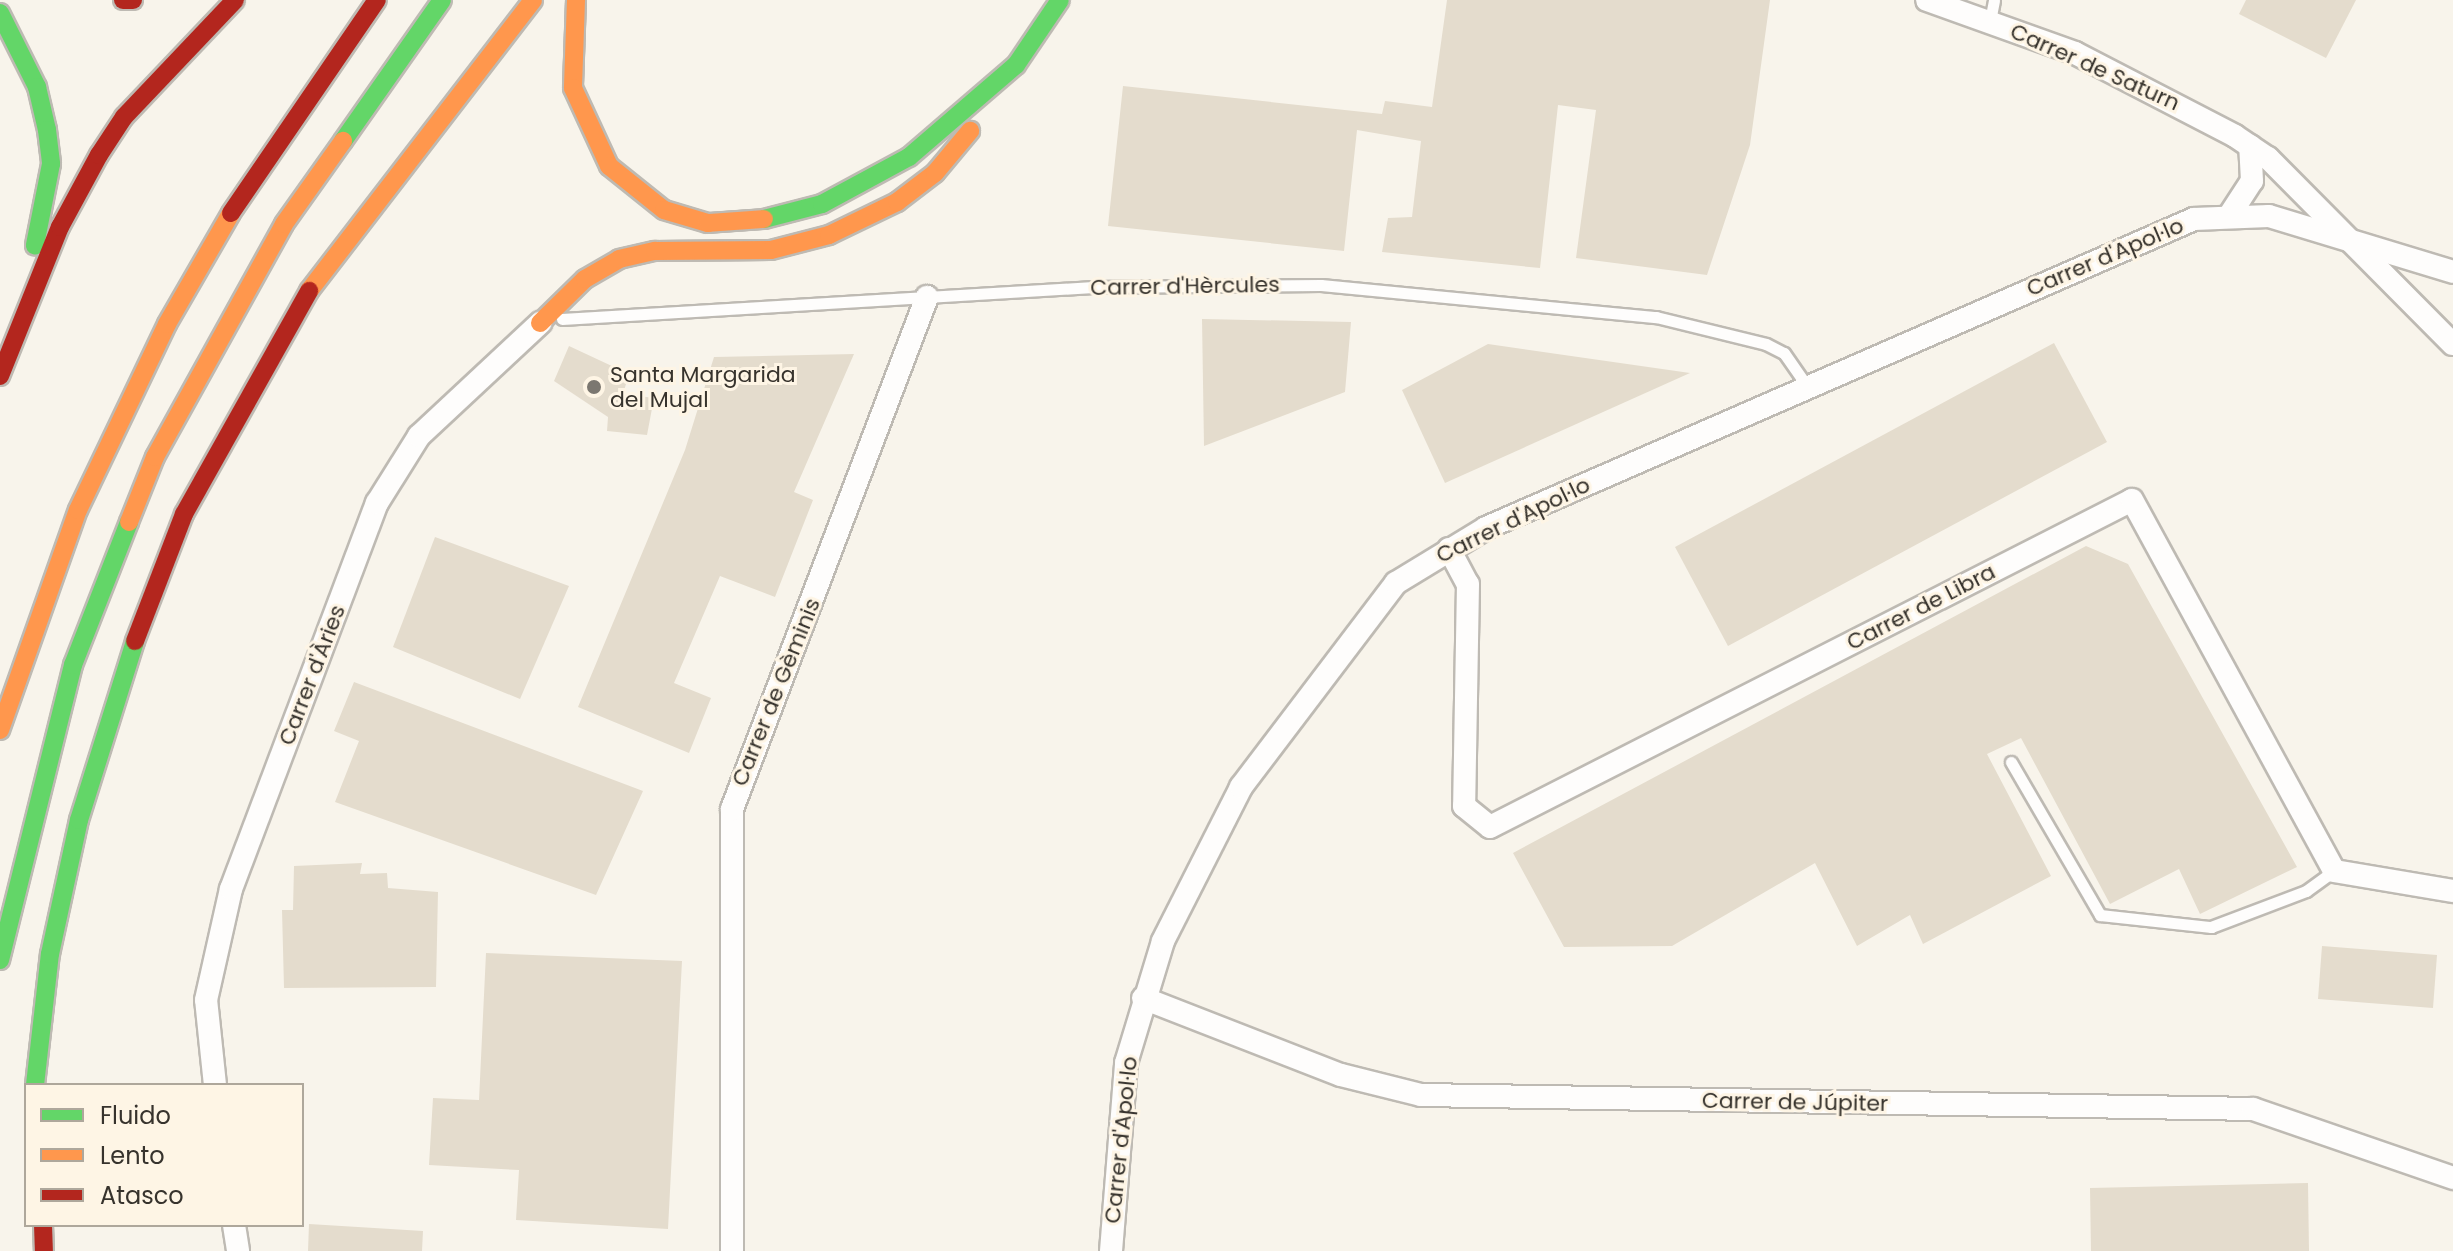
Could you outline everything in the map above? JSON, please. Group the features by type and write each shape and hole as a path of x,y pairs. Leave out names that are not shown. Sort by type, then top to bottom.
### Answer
{"highway":[{"path":"123,0 133,0"},
{"path":"0,375 60,227 99,155 124,117 235,0"},
{"path":"0,730 78,510 167,324 237,202 377,0"},
{"path":"0,960 68,680 155,457 284,224 442,0"},
{"path":"35,1083 50,954 79,820 131,646 223,434 339,244 533,0"},
{"path":"576,0 569,54 593,141 632,189 664,210 708,223 789,216 859,185 950,127 1016,65"},
{"path":"540,323 585,279 619,259 655,251 771,250 829,235 897,202 935,173 1016,65 1060,0"},
{"path":"0,13 37,87 51,164 0,375"},
{"path":"48,1083 79,820"},
{"path":"27,1251 28,1227"},
{"path":"43,1227 44,1251"}],"street":[{"name":"Carrer de Saturn","path":"1927,0 1992,11 2133,78 2250,146 2339,234 2453,272"},
{"path":"2231,213 2252,181 2250,146"},
{"name":"Carrer d'Apol·lo","path":"1111,1251 1126,1063 1143,998 1179,905 1241,787 1378,599 1449,549 1807,386 2194,219 2231,213 2339,234"},
{"path":"2339,234 2453,344"},
{"name":"Carrer de Gèminis","path":"732,1251 732,809 927,297"},
{"name":"Carrer d'Àries","path":"215,1083 206,1000 231,889 377,503 419,436 540,323"},
{"name":"Carrer de Libra","path":"1449,549 1468,584 1464,806 1490,827 2132,500 2334,871"},
{"path":"2334,871 2453,891"},
{"name":"Carrer de Júpiter","path":"1143,998 1341,1075 1421,1095 2253,1109 2453,1178"},
{"path":"234,1227 238,1251"}],"lane":[{"name":"Carrer d'Hèrcules","path":"540,323 628,311 1305,284 1583,304 1766,344 1784,353 1807,386"},
{"path":"2011,762 2100,915 2211,927 2306,891 2334,871"}],"building":[{"path":"1447,0 1770,0 1750,145 1707,275 1576,258 1596,110 1558,105 1540,268 1382,252 1388,218 1412,217 1421,141 1357,130 1344,251 1108,226 1123,86 1382,114 1385,101 1432,107"},
{"path":"2246,0 2356,0 2326,58 2239,14"},
{"path":"1202,319 1351,322 1345,392 1204,446"},
{"path":"2054,343 2107,442 1728,646 1675,547"},
{"path":"1488,344 1690,373 1445,483 1402,390"},
{"name":"Santa Margarida del Mujal","path":"569,346 629,374 623,394 654,398 647,435 607,431 608,417 554,381"},
{"path":"854,354 794,492 813,500 775,597 720,576 674,683 711,698 689,753 578,707 685,450 714,357"},
{"path":"435,537 569,586 520,699 393,647"},
{"path":"2086,546 2128,564 2297,867 2200,914 2179,869 2110,904 2021,738 1987,754 2051,876 1923,944 1910,915 1857,946 1815,863 1672,946 1564,947 1513,853"},
{"path":"354,682 643,791 596,895 335,802 359,741 334,731"},
{"path":"362,863 360,874 387,873 388,888 438,892 436,987 284,988 282,910 293,910 294,866"},
{"path":"2322,946 2437,955 2433,1008 2318,999"},
{"path":"486,953 682,961 668,1229 516,1220 519,1170 429,1165 433,1098 479,1100"},
{"path":"2308,1183 2309,1251 2091,1251 2090,1188"},
{"path":"309,1224 423,1231 422,1251 308,1251"}],"traffic: fast":[{"path":"343,141 442,0"},
{"path":"764,219 822,204 909,157 1016,65 1060,0"},
{"path":"0,13 37,87 47,130 51,164 35,245"},
{"path":"0,960 73,665 129,522"},
{"path":"35,1083 50,954 79,820 135,641"}],"traffic: slow":[{"path":"309,291 533,0"},
{"path":"576,0 573,88 609,166 664,210 708,223 764,219"},
{"path":"540,323 585,279 619,259 655,251 771,250 829,235 897,202 935,173 970,131"},
{"path":"129,522 155,457 284,224 343,141"},
{"path":"0,730 78,510 167,324 231,213"}],"traffic: jam":[{"path":"123,0 133,0"},
{"path":"0,376 60,227 99,155 124,117 235,0"},
{"path":"231,213 377,0"},
{"path":"135,641 184,514 309,291"},
{"path":"43,1227 44,1251"}],"place":[{"name":"Santa Margarida del Mujal","path":"594,387"}]}
